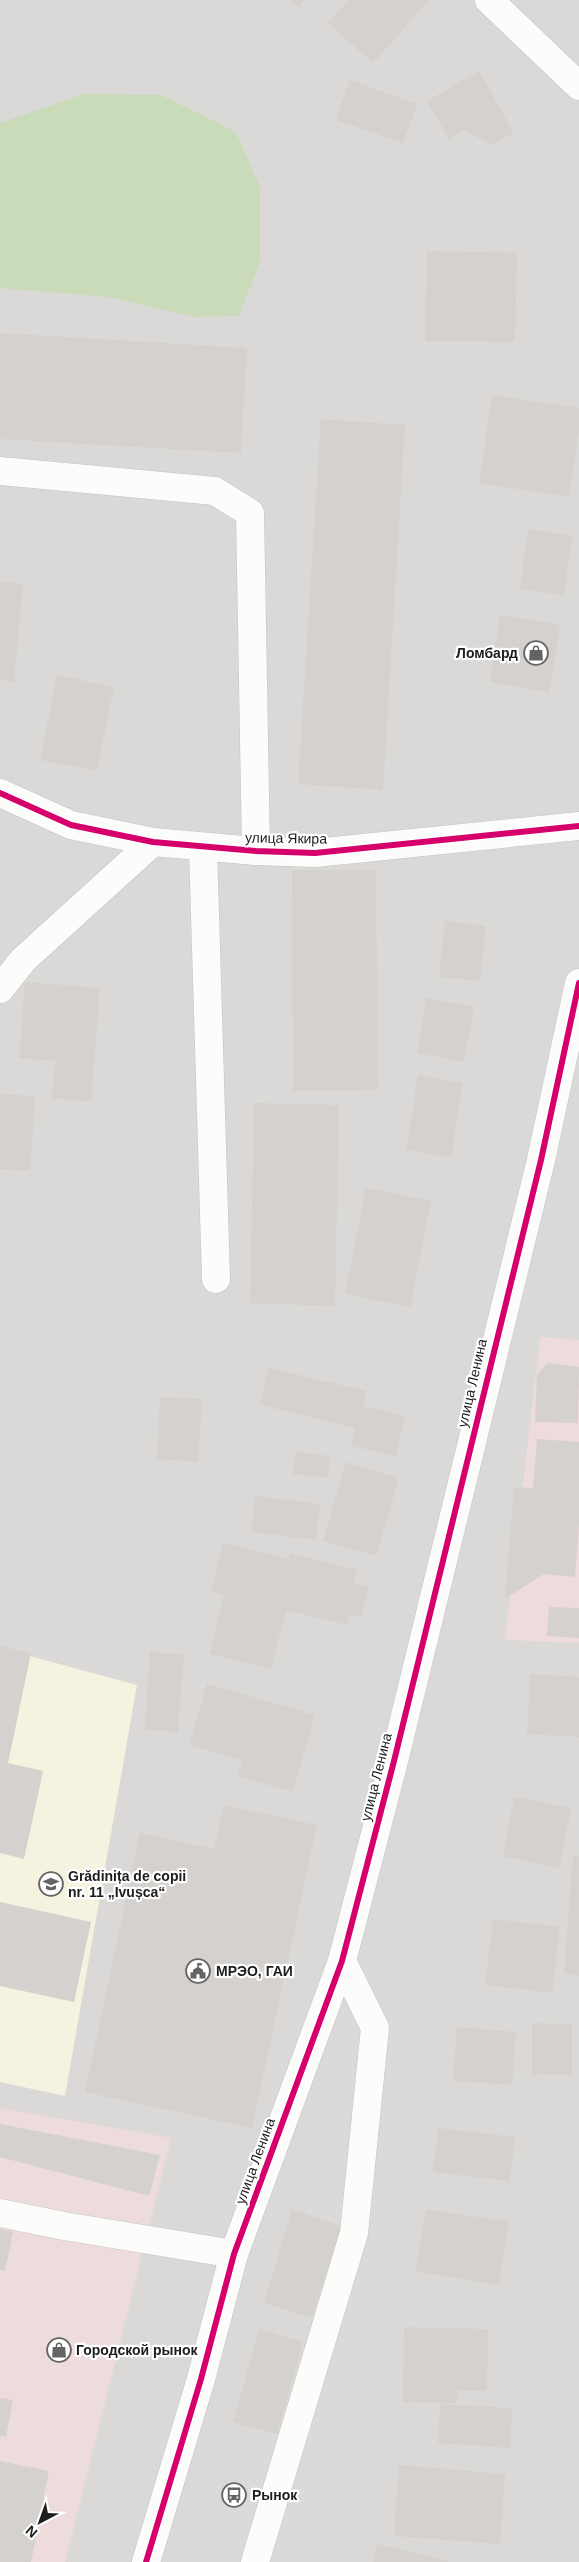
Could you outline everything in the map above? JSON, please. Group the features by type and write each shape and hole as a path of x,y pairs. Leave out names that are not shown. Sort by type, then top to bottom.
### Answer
{"street":[{"path":"489,0 579,86"},
{"path":"0,472 215,491 250,513 256,851"},
{"name":"улица Якира","path":"0,793 71,825 153,842 203,848 315,853 579,826"},
{"path":"0,989 23,960 153,842"},
{"path":"203,848 216,1279"},
{"name":"улица Ленина","path":"146,2562 201,2379 234,2254 342,1961 394,1761 540,1160 579,983"},
{"path":"254,2562 354,2233 375,2028 342,1961"},
{"path":"0,2213 64,2226 234,2254"}],"shaded area":[{"path":"0,0 579,0 579,2562 0,2562"},
{"path":"540,1337 579,1340 579,1643 505,1640"},
{"name":"Grădinița de copii nr. 11 „Ivușca“","path":"0,1648 137,1685 65,2096 0,2082"},
{"path":"368,1956 438,1971 358,2562 219,2562"},
{"name":"Городской рынок","path":"0,2108 171,2138 65,2562 0,2562"}],"green space":[{"path":"84,94 161,95 236,132 260,187 260,262 239,316 195,317 107,297 0,288 0,123"}],"building":[{"path":"290,0 305,0 299,7"},
{"path":"349,0 429,0 373,63 328,23"},
{"path":"479,71 514,133 491,145 465,130 449,139 427,101"},
{"path":"350,80 417,104 403,143 336,120"},
{"path":"427,251 517,253 515,342 425,341"},
{"path":"0,333 247,348 241,453 0,439"},
{"path":"492,395 579,408 579,429 569,497 479,483"},
{"path":"321,419 405,425 383,790 298,784"},
{"path":"528,529 572,536 564,595 520,589"},
{"path":"0,582 23,584 14,682 0,680"},
{"path":"500,615 560,625 549,692 490,682"},
{"path":"57,675 114,687 97,771 40,760"},
{"path":"292,870 376,870 378,1090 293,1091"},
{"path":"445,921 486,926 480,981 439,977"},
{"path":"25,982 100,988 91,1102 52,1098 55,1061 19,1058"},
{"path":"426,998 474,1006 464,1062 417,1053"},
{"path":"418,1075 463,1083 451,1158 406,1150"},
{"path":"0,1094 35,1096 30,1171 0,1169"},
{"path":"254,1103 339,1105 335,1306 250,1303"},
{"path":"366,1188 431,1201 410,1307 345,1294"},
{"path":"548,1363 579,1367 578,1423 535,1422 537,1374"},
{"path":"269,1368 366,1391 363,1406 405,1416 396,1456 351,1446 355,1428 260,1405"},
{"path":"160,1397 202,1399 198,1462 157,1459"},
{"path":"537,1439 579,1442 579,1524 575,1577 544,1574 505,1599 514,1487 533,1488"},
{"path":"295,1452 330,1456 328,1478 293,1474"},
{"path":"346,1462 399,1478 376,1556 323,1541"},
{"path":"255,1496 320,1504 316,1540 251,1532"},
{"path":"223,1543 288,1559 290,1553 357,1570 354,1583 369,1586 361,1617 349,1614 347,1625 286,1610 271,1669 210,1654 224,1595 211,1592"},
{"path":"549,1607 579,1608 579,1638 547,1636"},
{"path":"0,1646 31,1653 8,1763 43,1771 24,1859 0,1853"},
{"path":"150,1652 184,1654 178,1732 145,1730"},
{"path":"530,1674 579,1677 579,1737 527,1734"},
{"path":"207,1684 315,1715 293,1792 238,1776 242,1760 189,1745"},
{"path":"514,1797 571,1808 559,1868 503,1856"},
{"name":"МРЭО, ГАИ","path":"224,1805 317,1825 252,2128 85,2092 140,1833 214,1849"},
{"path":"573,1855 579,1856 579,1976 564,1974"},
{"path":"0,1902 91,1922 74,2002 0,1986"},
{"path":"493,1919 560,1927 552,1993 485,1985"},
{"path":"532,2023 572,2024 572,2075 532,2074"},
{"path":"457,2027 516,2032 512,2085 453,2081"},
{"path":"0,2124 160,2155 149,2196 0,2157"},
{"path":"438,2128 515,2137 510,2181 433,2172"},
{"path":"426,2209 509,2222 499,2285 416,2272"},
{"path":"292,2210 341,2226 312,2318 264,2303"},
{"path":"0,2229 13,2232 5,2271 0,2270"},
{"path":"404,2327 488,2329 487,2391 457,2391 457,2403 403,2402"},
{"path":"259,2329 303,2342 277,2434 233,2422"},
{"path":"0,2398 13,2400 6,2437 0,2436"},
{"path":"440,2404 512,2408 510,2448 438,2443"},
{"path":"0,2461 49,2471 31,2562 0,2562"},
{"path":"399,2465 505,2474 500,2544 394,2536"},
{"path":"377,2544 448,2561 448,2562 373,2562"}],"cycle path":[{"path":"0,793 71,825 153,842 256,851 315,853 579,826"},
{"path":"146,2562 201,2379 234,2254 342,1961 394,1761 541,1160 579,983"}],"place":[{"name":"Ломбард","path":"536,653"},
{"name":"Grădinița de copii nr. 11 „Ivușca“","path":"51,1884"},
{"name":"МРЭО, ГАИ","path":"198,1971"},
{"name":"Городской рынок","path":"59,2350"},
{"name":"Рынок","path":"234,2495"}]}
